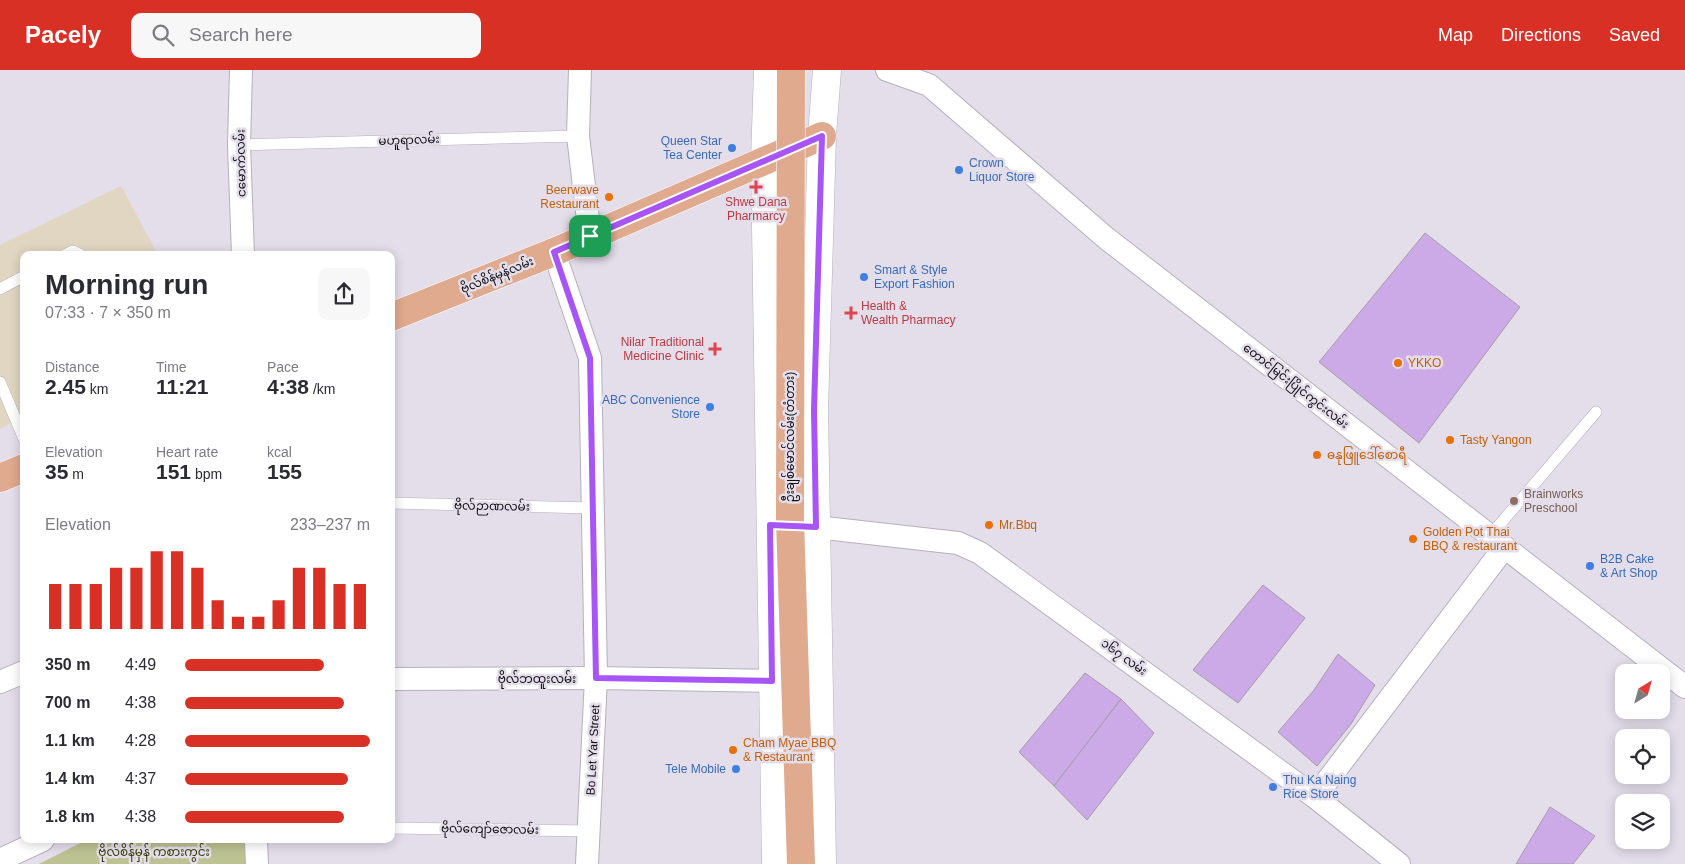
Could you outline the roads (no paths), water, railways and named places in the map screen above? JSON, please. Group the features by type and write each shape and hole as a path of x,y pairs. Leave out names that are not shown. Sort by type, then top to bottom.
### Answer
{"main road":[{"path":"768,70 765,161 776,864"},
{"name":"ဦးချစ်မောင်လမ်း(တံတား)","path":"791,70 790,520 801,864"},
{"path":"822,864 807,526 814,410 822,136 827,70"},
{"name":"ဗိုလ်စိန်မှန်လမ်း","path":"395,315 554,252 822,136"},
{"path":"769,408 814,410"},
{"path":"0,478 20,470"},
{"path":"775,825 820,824"}],"street":[{"name":"ငမောက်လမ်း","path":"241,70 239,145 244,251"},
{"path":"580,70 578,136 590,236"},
{"name":"တောင်မြင်းပြိုင်ကွင်းလမ်း","path":"887,70 918,74 1106,238 1685,688"},
{"name":"Bo Let Yar Street","path":"554,252 590,358 596,678 588,864"},
{"name":"၁၆၇ လမ်း","path":"807,526 958,543 980,553 1315,797 1399,864"},
{"path":"1315,797 1497,542"},
{"path":"0,682 20,674"},
{"name":"ဗိုလ်ဘထူးလမ်း","path":"395,679 596,678 772,681"},
{"path":"0,860 37,843"},
{"path":"256,843 257,864"}],"lane":[{"name":"မဟူရာလမ်း","path":"239,145 578,136"},
{"path":"0,289 20,278"},
{"path":"0,382 20,430"},
{"path":"1497,542 1596,412"},
{"name":"ဗိုလ်ဉာဏလမ်း","path":"395,503 592,508"},
{"path":"770,525 807,526"},
{"name":"ဗိုလ်ကျော်ဇောလမ်း","path":"395,828 589,831"}],"place":[{"name":"Queen Star Tea Center","path":"732,148"},
{"name":"Crown Liquor Store","path":"959,170"},
{"name":"Shwe Dana Pharmarcy","path":"756,187"},
{"name":"Beerwave Restaurant","path":"609,197"},
{"name":"Smart & Style Export Fashion","path":"864,277"},
{"name":"Health & Wealth Pharmacy","path":"851,313"},
{"name":"Nilar Traditional Medicine Clinic","path":"715,349"},
{"name":"YKKO","path":"1398,363"},
{"name":"ABC Convenience Store","path":"710,407"},
{"name":"Tasty Yangon","path":"1450,440"},
{"name":"ဓနုဖြူဒေါ်စောရီ","path":"1317,455"},
{"name":"Brainworks Preschool","path":"1514,501"},
{"name":"Mr.Bbq","path":"989,525"},
{"name":"Golden Pot Thai BBQ & restaurant","path":"1413,539"},
{"name":"B2B Cake & Art Shop","path":"1590,566"},
{"name":"Cham Myae BBQ & Restaurant","path":"733,750"},
{"name":"Tele Mobile","path":"736,769"},
{"name":"Thu Ka Naing Rice Store","path":"1273,787"}],"park label":[{"name":"ဗိုလ်စိန်မှန် ကစားကွင်း","path":"154,852"}]}
